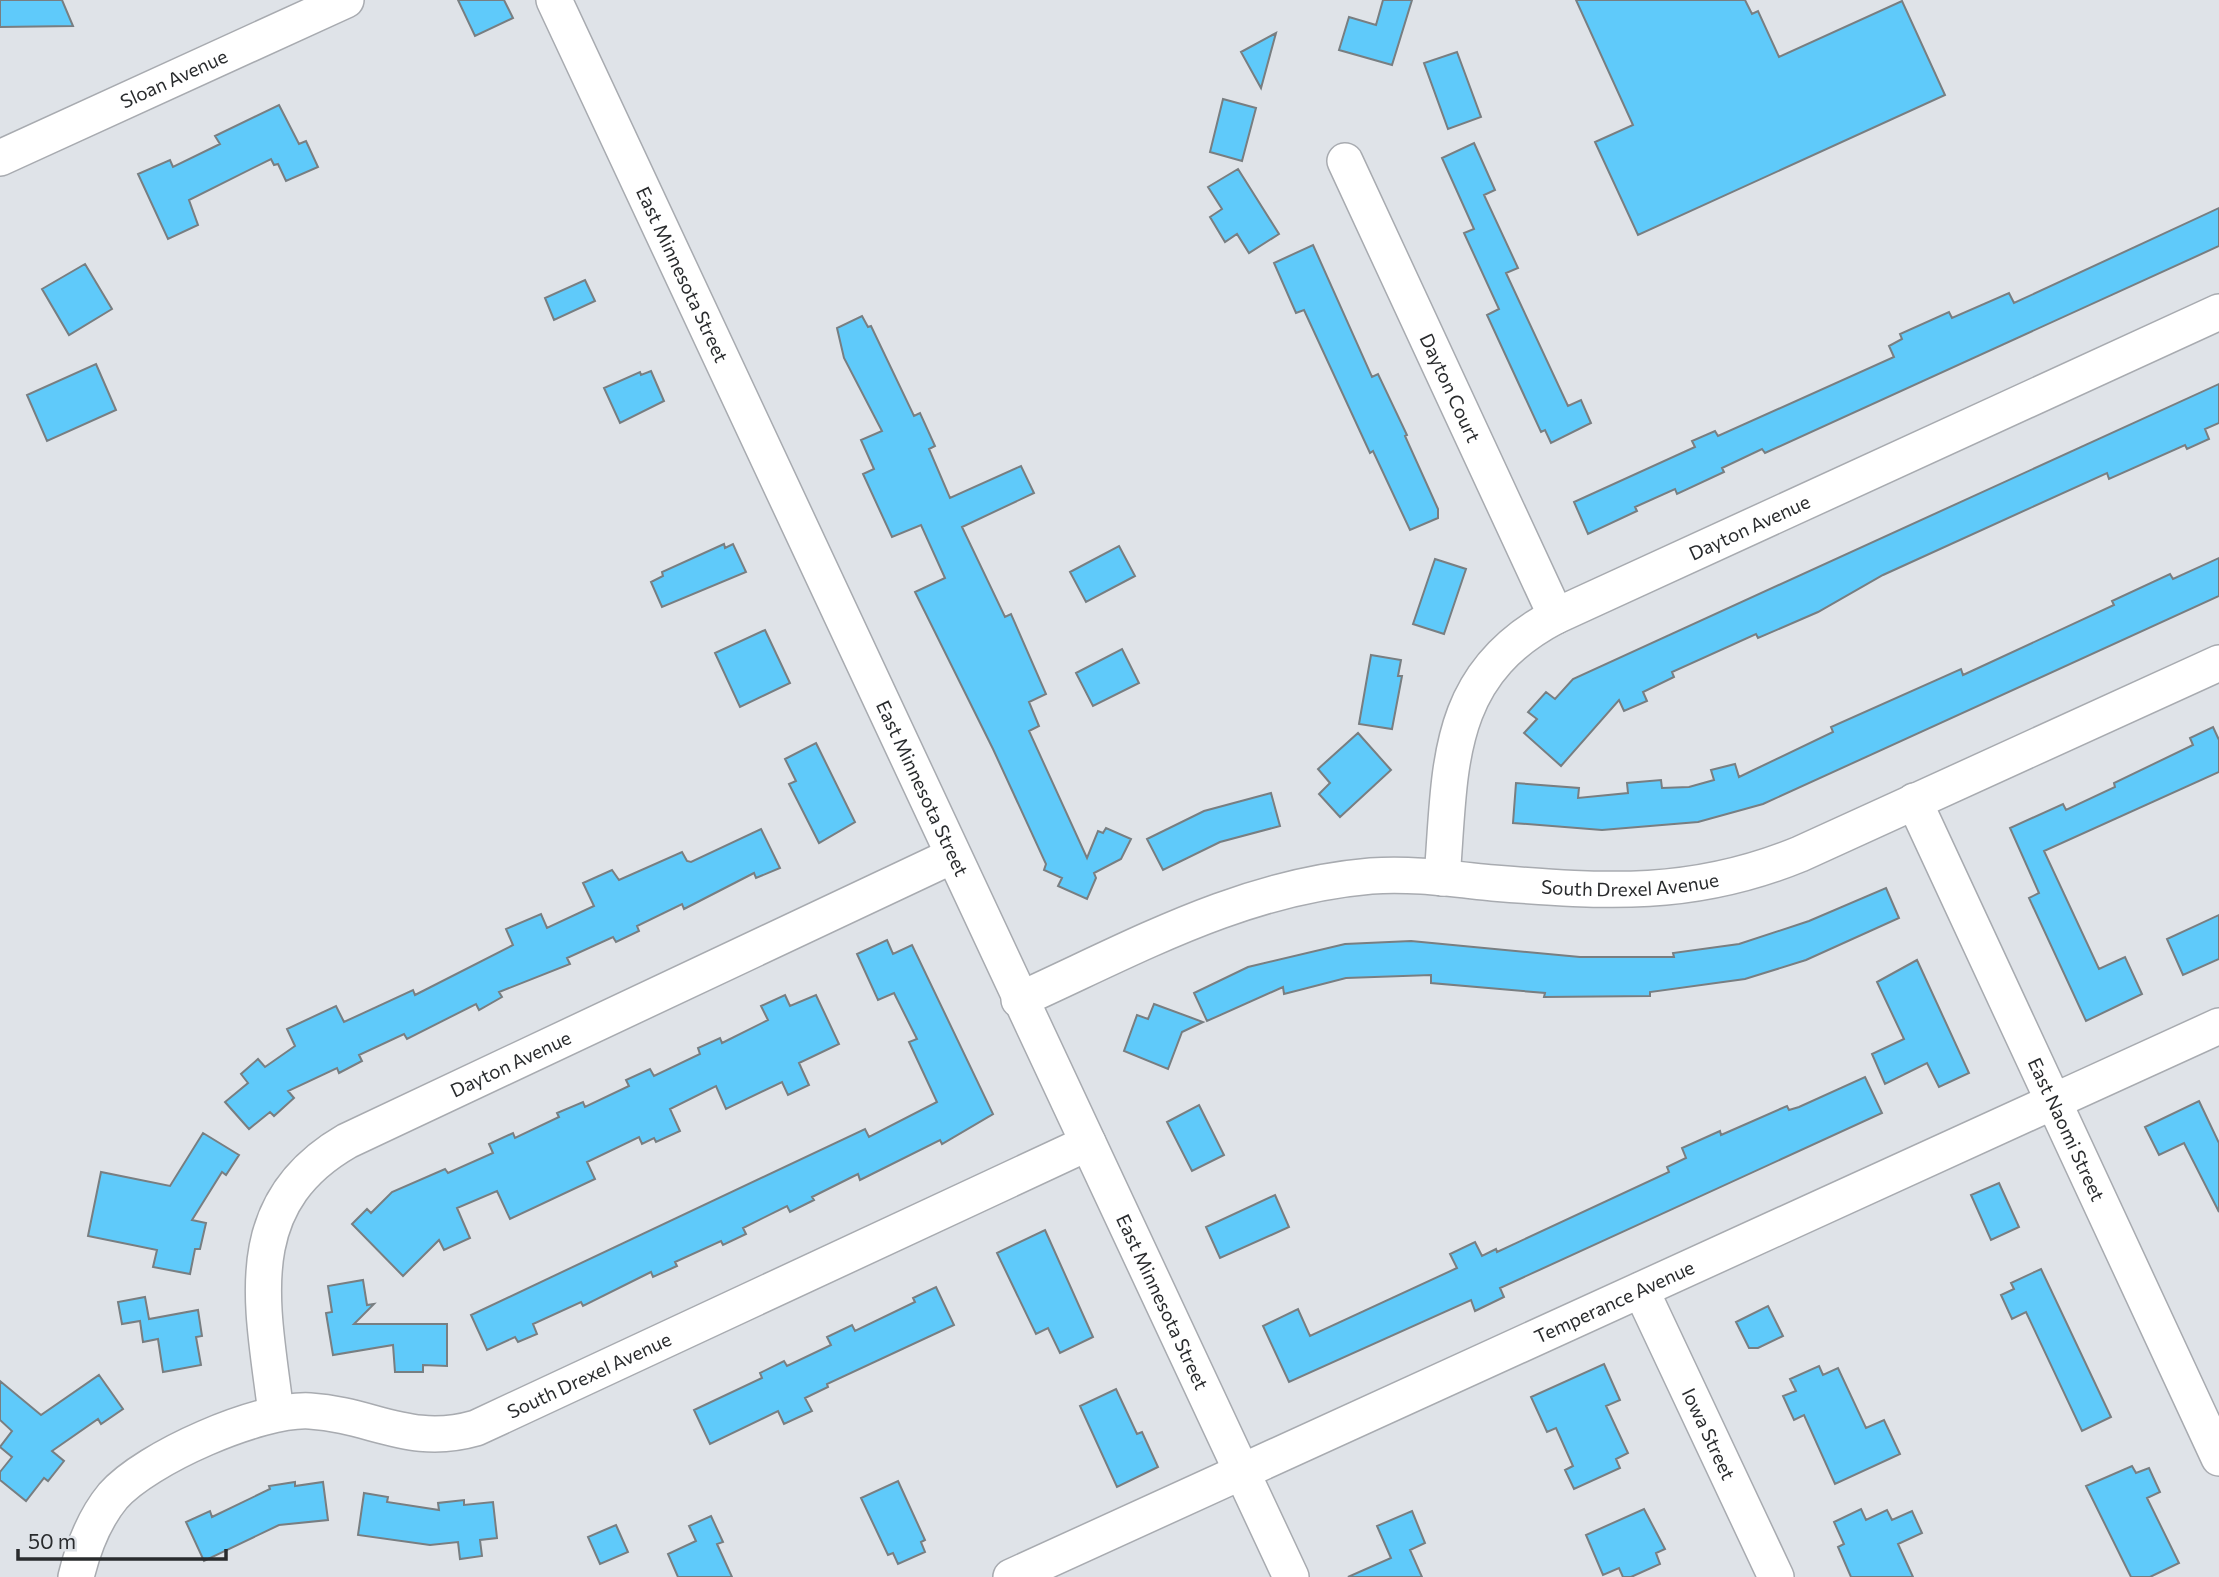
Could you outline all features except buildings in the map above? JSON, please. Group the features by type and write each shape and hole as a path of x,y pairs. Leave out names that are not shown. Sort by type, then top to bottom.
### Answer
{"street":[{"name":"Sloan Avenue","path":"0,158 346,0"},
{"name":"East Minnesota Street","path":"554,0 1019,1000 1291,1577"},
{"name":"Dayton Court","path":"1345,160 1556,616"},
{"name":"Dayton Avenue","path":"1442,878 1453,746 1460,721 1479,685 1502,654 1522,637 1556,616 2219,313"},
{"name":"South Drexel Avenue","path":"1019,1000 1213,912 1260,895 1310,884 1375,876 1442,878 1586,891 1650,890 1689,886 1739,875 1788,859 2219,663"},
{"name":"East Naomi Street","path":"1914,801 2219,1458"},
{"name":"Dayton Avenue","path":"276,1413 262,1297 263,1257 280,1206 314,1164 347,1141 952,856"},
{"name":"Temperance Avenue","path":"1011,1577 2219,1026"},
{"name":"South Drexel Avenue","path":"76,1577 82,1553 115,1494 147,1468 211,1436 276,1413 330,1413 417,1435 440,1435 476,1428 1088,1143"},
{"name":"Iowa Street","path":"1641,1290 1776,1577"}]}
